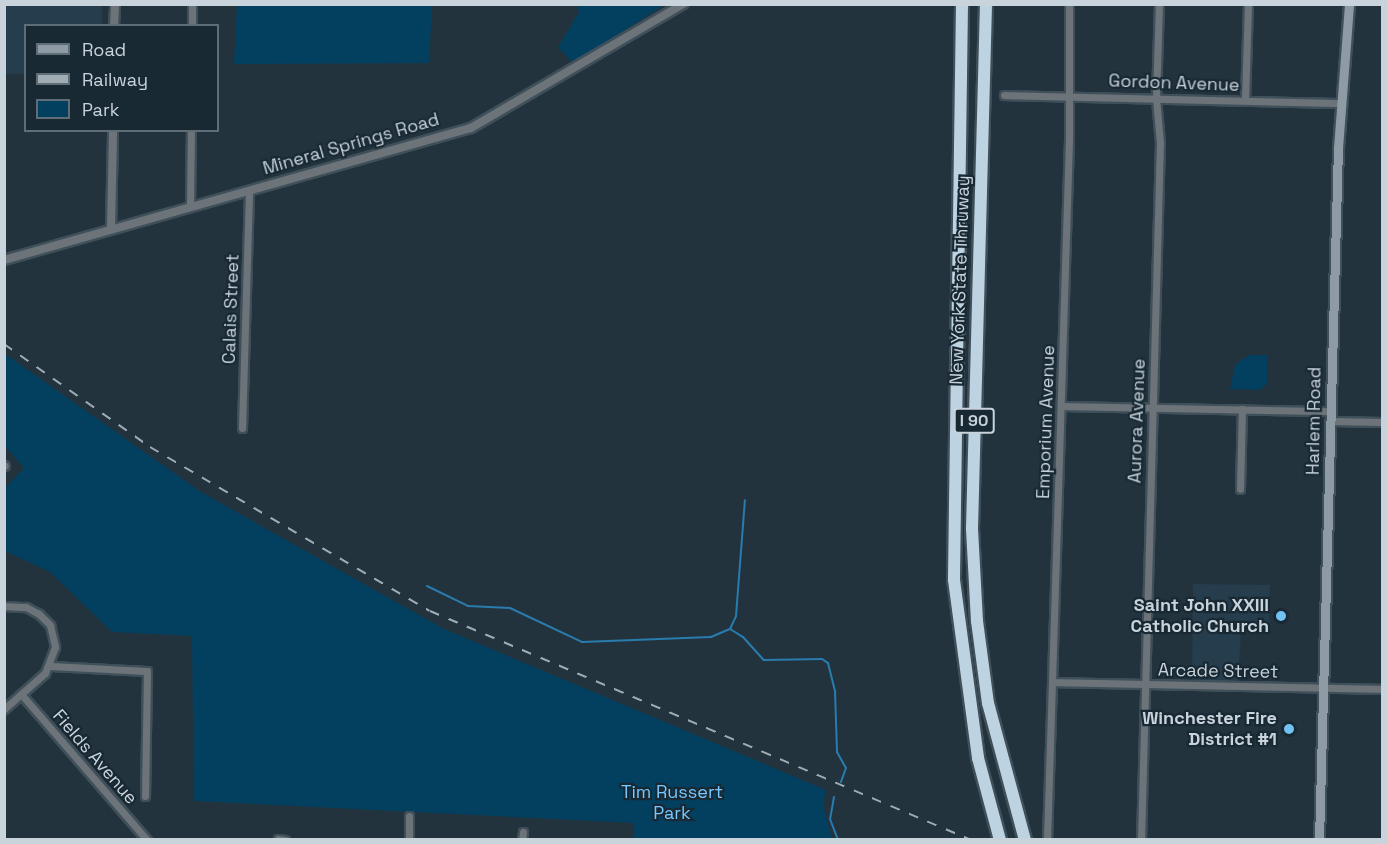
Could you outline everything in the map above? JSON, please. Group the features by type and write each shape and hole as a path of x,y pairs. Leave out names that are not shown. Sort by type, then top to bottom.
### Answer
{"highway":[{"name":"New York State Thruway","path":"962,4 954,580 978,758 1000,840"},
{"name":"New York State Thruway","path":"986,4 972,529 977,621 988,703 1024,836"}],"main road":[{"name":"Harlem Road","path":"1319,840 1342,103 1349,4"}],"street":[{"path":"114,24 115,4"},
{"path":"192,4 192,24"},
{"name":"Mineral Springs Road","path":"4,261 249,189 471,128 682,4"},
{"name":"Emporium Avenue","path":"1047,840 1069,139 1066,95 1069,4"},
{"name":"Aurora Avenue","path":"1141,840 1160,143 1156,98 1159,4"},
{"path":"1245,100 1248,4"},
{"name":"Gordon Avenue","path":"1004,95 1342,103"},
{"path":"111,229 113,132"},
{"path":"190,207 191,132"},
{"name":"Calais Street","path":"242,428 249,189"},
{"path":"1061,406 1242,410 1383,422"},
{"path":"1240,489 1242,410"},
{"path":"4,606 34,610 50,625 55,647 50,666 4,709"},
{"path":"50,666 147,671 145,796"},
{"name":"Arcade Street","path":"1053,682 1383,689"},
{"name":"Fields Avenue","path":"21,694 147,840"},
{"path":"409,816 409,840"},
{"path":"278,839 285,840"}],"shaded area":[{"path":"5,4 102,5 102,24 24,24 24,74 5,74"},
{"path":"1193,584 1270,585 1269,633 1241,633 1238,682 1192,680"}],"green space":[{"path":"664,4 573,63 558,47 579,12 577,5"},
{"path":"237,5 432,5 429,63 234,64"},
{"name":"Tim Russert Park","path":"5,354 201,492 444,629 826,790 823,805 832,839 634,839 634,823 194,801 192,636 112,632 50,572 5,551 5,488 24,468 5,446"},
{"path":"1249,355 1267,355 1267,383 1260,390 1230,389 1235,365"}],"waterway":[{"path":"427,586 468,606 510,608 582,642 711,637 730,629 736,616 745,500"},
{"path":"730,629 743,637 764,660 822,659 828,663 835,691 837,752 846,768 841,782"},
{"path":"834,797 830,819 838,840"}],"railway":[{"path":"4,344 150,447 430,611 971,840"}],"place":[{"name":"Saint John XXIII Catholic Church","path":"1281,616"},
{"name":"Winchester Fire District #1","path":"1289,729"}]}
